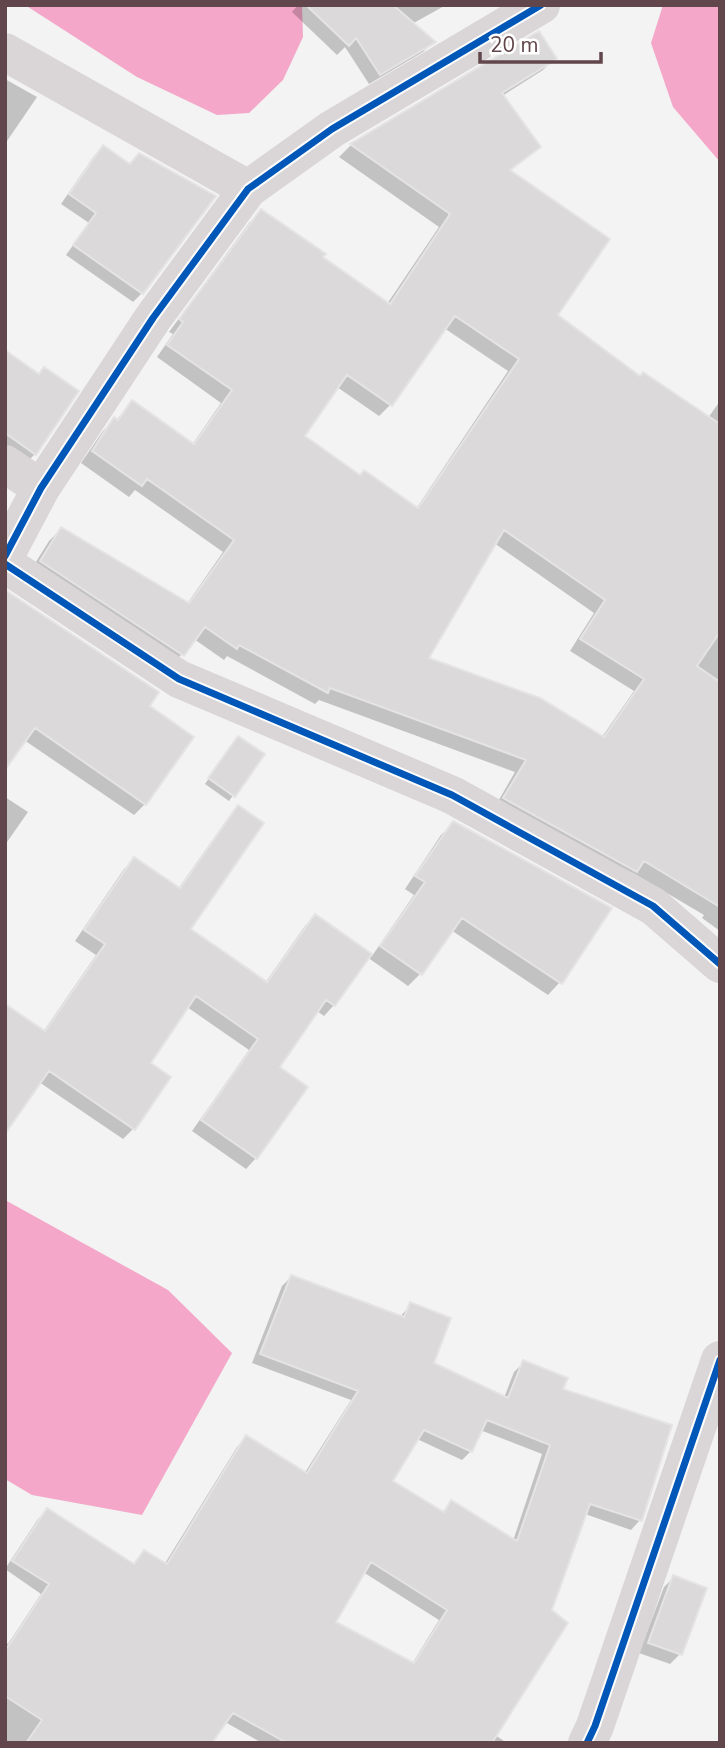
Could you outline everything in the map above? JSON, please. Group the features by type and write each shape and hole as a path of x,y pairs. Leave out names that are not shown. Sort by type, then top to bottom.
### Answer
{"street":[{"path":"5,556 41,488 153,318 248,189 332,129 541,5"},
{"path":"5,52 248,189"},
{"path":"5,464 41,488"},
{"path":"5,564 179,679 452,794 653,906 720,964"},
{"path":"587,1743 720,1360"}],"shaded area":[{"path":"25,5 302,5 303,37 283,80 249,113 217,115 137,77"},
{"path":"663,5 720,5 720,162 673,107 651,43"},
{"path":"5,1200 168,1290 232,1353 142,1515 32,1495 5,1479"}],"building":[{"path":"306,5 393,5 436,42 380,75 356,38 349,46"},
{"path":"539,31 557,59 502,93 541,147 510,170 610,239 558,315 640,376 643,372 720,424 720,632 697,666 720,682 720,907 644,861 637,872 503,798 526,760 330,688 328,693 239,645 237,649 205,627 184,656 40,561 61,527 189,603 234,540 147,479 142,486 92,451 114,417 118,420 132,400 194,444 232,390 167,345 183,322 179,319 261,209 326,254 323,257 390,304 450,214 350,144","holes":["455,316 519,359 418,508 364,470 360,475 305,436 347,375 392,406","504,530 605,600 580,639 644,679 604,737 540,698 429,658"]},
{"path":"103,145 130,164 139,153 216,196 143,294 73,245 96,213 69,194"},
{"path":"5,350 39,374 44,367 79,391 36,455 5,433"},
{"path":"5,590 159,692 150,706 194,737 146,805 35,728 5,770"},
{"path":"238,736 265,754 235,797 208,778"},
{"path":"238,805 264,823 191,929 267,982 315,914 372,954 335,1006 326,1000 280,1067 308,1087 257,1159 201,1120 258,1039 196,996 151,1063 171,1077 135,1130 49,1071 5,1134 5,1004 45,1031 105,944 84,930 134,857 180,888"},
{"path":"453,821 612,908 562,984 462,918 422,975 380,946 425,882 415,876"},
{"path":"291,1275 404,1317 410,1302 451,1318 434,1363 508,1398 523,1360 568,1378 563,1389 672,1425 642,1521 590,1504 552,1610 568,1623 492,1743 287,1743 233,1713 212,1743 26,1743 42,1720 5,1696 5,1651 49,1584 12,1561 47,1508 134,1564 144,1550 167,1564 246,1435 307,1473 358,1391 260,1354","holes":["487,1420 550,1445 517,1541 451,1500 444,1512 393,1481 424,1430 472,1452","371,1562 447,1610 414,1663 336,1622"]},
{"path":"673,1575 707,1588 682,1655 648,1643"}],"cycle path":[{"path":"5,556 41,488 153,318 248,189 332,129 541,5"},
{"path":"5,564 179,679 452,795 653,906 720,964"},
{"path":"587,1743 720,1360"}]}
